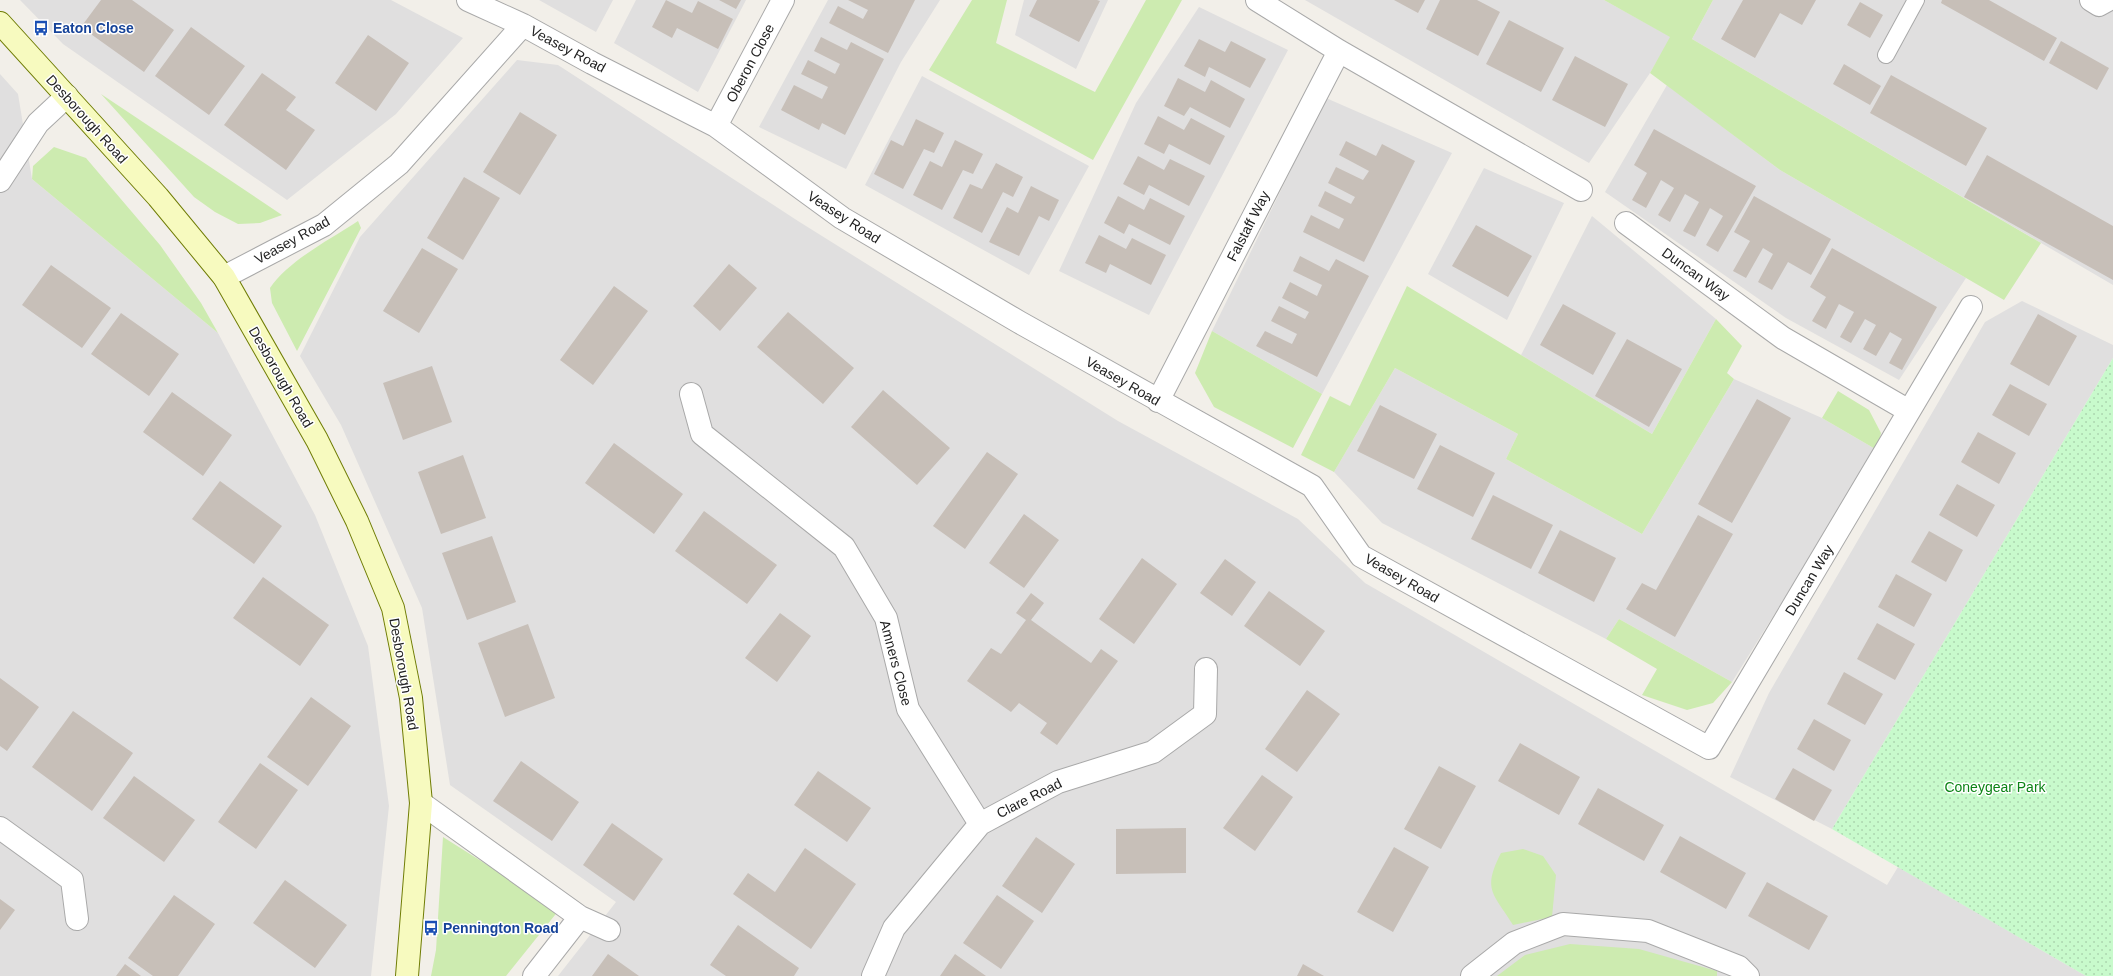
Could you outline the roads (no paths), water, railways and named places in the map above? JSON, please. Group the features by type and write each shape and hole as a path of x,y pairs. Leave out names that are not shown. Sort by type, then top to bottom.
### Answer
{"street":[{"name":"Veasey Road","path":"468,0 523,25 592,63 716,126 842,218 1158,401 1312,486 1361,556 1709,748"},
{"name":"Oberon Close","path":"716,126 783,0"},
{"path":"1257,0 1339,51 1581,190"},
{"path":"2091,0 2099,5 2108,0"},
{"name":"Desborough Road","path":"0,23 68,96 158,197 224,277 317,440 356,521 393,608 411,698 421,803 407,976"},
{"name":"Veasey Road","path":"224,277 324,225 399,164 523,25"},
{"name":"Falstaff Way","path":"1158,401 1339,51"},
{"path":"0,181 38,123 68,96"},
{"name":"Duncan Way","path":"1626,223 1783,338 1909,411"},
{"name":"Duncan Way","path":"1709,748 1970,307"},
{"name":"Amners Close","path":"691,394 702,434 844,547 886,618 908,709 980,824"},
{"name":"Clare Road","path":"873,976 894,928 980,824 1058,782 1153,752 1205,714 1206,669"},
{"path":"421,803 580,917 609,930"},
{"path":"0,828 72,880 77,919"},
{"path":"534,976 580,917"},
{"path":"1472,976 1514,943 1563,924 1648,931 1739,967 1748,976"}],"lane":[{"path":"1886,55 1916,0"}],"place":[{"name":"Eaton Close","path":"41,28"},
{"name":"Pennington Road","path":"431,928"}],"park label":[{"name":"Coneygear Park","path":"1995,787"}]}
